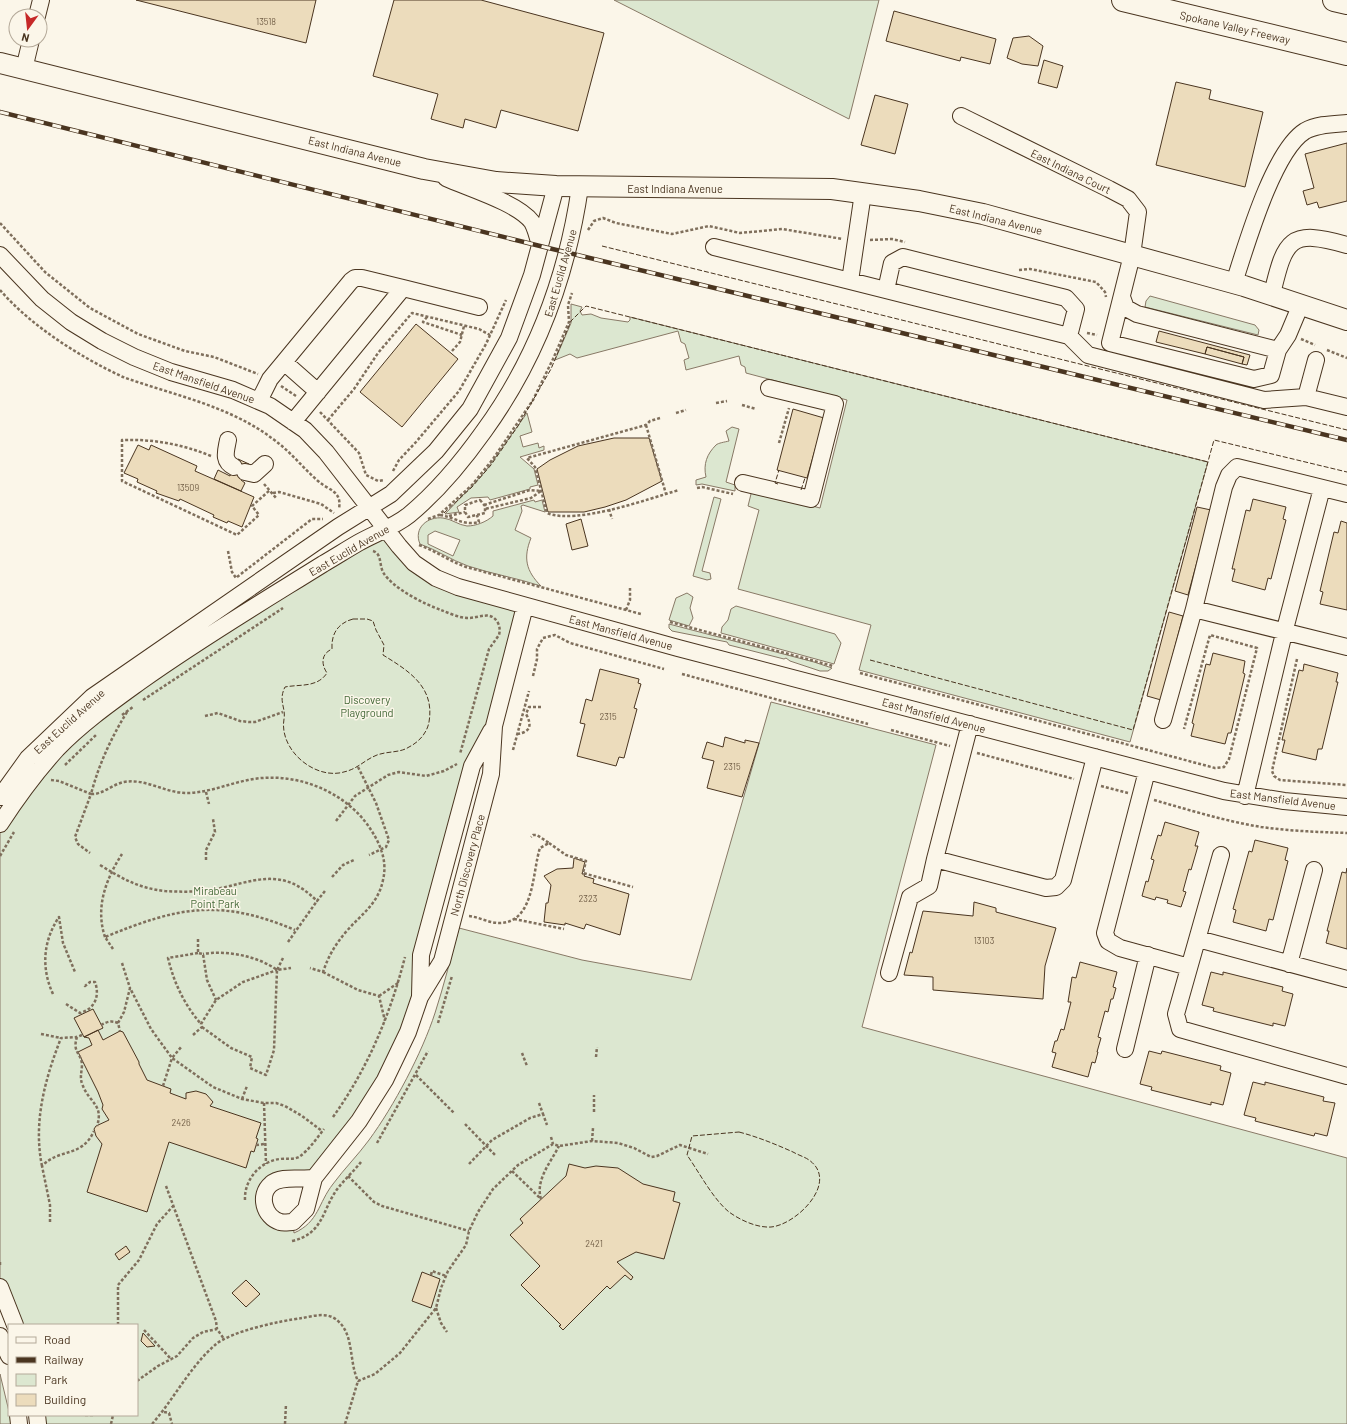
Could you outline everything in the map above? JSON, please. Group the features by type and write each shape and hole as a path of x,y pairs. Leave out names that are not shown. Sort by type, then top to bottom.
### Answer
{"highway":[{"name":"Spokane Valley Freeway","path":"1123,0 1347,54"},
{"path":"1334,0 1347,3"}],"main road":[{"name":"East Indiana Avenue","path":"0,63 424,169 496,182 580,187 832,189 863,192 919,201 983,214 1234,283 1301,304 1346,315"}],"street":[{"path":"24,69 29,48"},
{"name":"East Indiana Court","path":"961,116 1128,199 1138,212 1132,255 1110,343 1254,379 1271,375 1278,350"},
{"path":"1234,283 1257,212 1285,151 1306,130 1323,125 1347,123"},
{"path":"424,169 510,206 525,215 533,223 540,246"},
{"name":"East Euclid Avenue","path":"0,797 28,758 92,697 338,527 391,494 436,452 470,409 509,338 520,311 540,246 556,186"},
{"name":"East Euclid Avenue","path":"0,824 19,796 58,749 106,706 184,650 356,544 408,516 465,458 497,413 522,372 543,328 557,291 576,219 580,187"},
{"path":"850,281 863,192"},
{"path":"1272,294 1280,260 1285,251 1296,241 1310,238 1321,238 1347,246"},
{"path":"714,247 1069,336 1088,355 1264,400 1306,397 1347,407"},
{"name":"East Mansfield Avenue","path":"0,255 42,299 71,322 102,341 134,357 171,372 205,381 259,401 270,406 305,430 326,452 370,507 385,529 414,563 436,578 458,587 643,639 1245,796 1346,803"},
{"path":"886,290 892,263 903,257 911,259 1066,298 1076,309 1069,336"},
{"path":"259,401 270,379 351,281 356,278 362,278 479,307"},
{"path":"293,422 403,288"},
{"path":"1122,297 1126,308 1137,314 1278,350 1288,335 1301,304"},
{"path":"1306,397 1316,360"},
{"path":"284,362 318,392"},
{"path":"739,488 811,499 835,404 769,388"},
{"path":"228,440 226,458 228,464 239,470 254,474 265,464"},
{"path":"1163,720 1194,609 1224,486 1229,475 1237,467 1347,494"},
{"path":"1245,796 1284,633 1322,488"},
{"name":"North Discovery Place","path":"314,1178 370,1106 398,1055 420,996 442,961 491,774 494,726 525,606"},
{"path":"1194,609 1284,633 1347,647"},
{"path":"889,973 910,898 929,886 970,724"},
{"name":"North Discovery Place","path":"420,996 421,955 472,766 494,726"},
{"path":"935,859 1046,888 1056,887 1063,880 1095,757"},
{"path":"1147,771 1105,932 1108,941 1120,948 1189,967"},
{"path":"1221,856 1176,1014 1180,1028 1347,1076"},
{"path":"1289,964 1314,870"},
{"path":"1198,939 1347,979"},
{"path":"1125,1049 1148,955"},
{"path":"0,1287 15,1324"},
{"path":"0,1336 8,1354"}],"path":[{"path":"587,236 588,228 594,221 603,218 616,223 672,234 709,226 740,233 782,229 856,240 892,239 910,243"},
{"path":"1016,270 1030,269 1096,282 1105,292 1106,301"},
{"path":"424,520 439,515 472,485 493,459 533,400 569,322 568,305 573,289"},
{"path":"0,290 36,323 70,348 110,371 132,380 211,406 240,419 272,438 296,458 318,481 338,494 340,502 339,509 336,515 321,504 279,492 272,492 252,506 259,516 236,535 122,481 122,440 142,440 173,444 197,450 216,458"},
{"path":"328,420 354,389 378,353 412,313 478,329 490,335"},
{"path":"427,317 423,322 462,335"},
{"path":"452,351 460,342 464,326"},
{"path":"1087,333 1097,336 1098,331"},
{"path":"1288,335 1347,358"},
{"path":"716,403 727,401"},
{"path":"742,405 756,409"},
{"path":"779,443 790,406"},
{"path":"676,413 686,410"},
{"path":"660,418 650,421 646,425 526,458 535,467 547,512 553,515 589,514 679,490"},
{"path":"646,425 666,494"},
{"path":"260,481 277,499"},
{"path":"696,488 739,488"},
{"path":"484,504 530,490 541,491"},
{"path":"485,509 531,498 541,491"},
{"path":"510,496 511,503"},
{"path":"480,500 484,504 485,513 468,517 465,512 465,505 480,500"},
{"path":"609,509 612,519"},
{"path":"439,515 448,516 465,512"},
{"path":"448,516 460,523 468,524 479,522 477,515"},
{"path":"418,545 432,550 451,562 466,567 641,614"},
{"path":"368,550 376,552 379,555 382,571 387,577 414,597 427,604 468,618 487,615 492,616 499,625 499,635 489,649 460,756"},
{"path":"228,551 232,572 236,578"},
{"path":"626,610 630,600 630,588"},
{"path":"117,718 137,703 287,606"},
{"path":"670,622 833,666"},
{"path":"533,676 538,659 537,649 543,638 556,635 570,644 664,669"},
{"path":"860,673 1215,768 1224,767 1229,759 1257,648 1210,636 1184,729"},
{"path":"1297,659 1272,771 1274,776 1280,780 1347,785"},
{"path":"682,674 868,724"},
{"path":"513,750 529,691"},
{"path":"525,706 542,707"},
{"path":"517,734 524,733 529,729 530,722 526,714 529,707"},
{"path":"90,853 76,843 75,837 91,794 99,765 110,740 127,712"},
{"path":"205,716 218,713 240,721 255,722 283,712"},
{"path":"891,730 955,747"},
{"path":"62,767 101,731"},
{"path":"970,751 1080,780"},
{"path":"336,821 355,796 395,773 426,776 444,771 458,763 456,770"},
{"path":"358,767 376,803 389,840 388,846 369,855"},
{"path":"48,784 55,776"},
{"path":"52,780 59,781 91,794 99,793 117,784 135,781 175,793 206,792 248,780 273,777 286,778 299,780 323,789 348,805 365,822 382,849 385,874 380,892 370,909 339,940 328,959 323,972"},
{"path":"1095,785 1140,796 1211,817 1302,832 1347,833"},
{"path":"206,792 209,804"},
{"path":"206,860 206,850 215,832 213,819"},
{"path":"0,856 16,828"},
{"path":"531,837 537,834 566,855 586,861 583,873 633,887"},
{"path":"468,916 498,923 513,919 520,914 526,906 540,848 549,843"},
{"path":"113,949 105,938 102,924 102,902 104,890 122,854"},
{"path":"332,877 342,865 354,860"},
{"path":"100,865 133,885 176,891 211,890 249,880 271,879 293,884 316,901"},
{"path":"288,942 316,901 325,891"},
{"path":"105,938 151,919 195,910 245,914 269,920 295,930"},
{"path":"53,994 46,971 46,949 50,933 59,917 63,943 75,972"},
{"path":"513,919 564,929"},
{"path":"198,940 198,953"},
{"path":"333,1117 360,1077 385,1021 407,952"},
{"path":"277,970 258,960 221,953 198,953 168,958 173,978 180,993 201,1026 232,1048 252,1057 250,1068 266,1074 274,1050 275,1001 279,972 277,970 283,958"},
{"path":"203,954 207,980 216,1000"},
{"path":"122,963 130,988 151,1029 172,1058 208,1084 242,1099 264,1103 276,1103 292,1109 323,1130 300,1156 293,1159 280,1159 259,1168 249,1181 245,1190 245,1200"},
{"path":"193,1035 201,1026 216,1000 243,982 277,970 291,968"},
{"path":"310,968 323,972 358,990 379,996"},
{"path":"66,1004 80,1013 90,1009 96,999 97,985 93,981 86,986 84,984"},
{"path":"379,996 398,983"},
{"path":"120,1031 118,1023 124,1012 130,988"},
{"path":"379,996 385,1021"},
{"path":"101,1025 109,1021 118,1023"},
{"path":"41,1034 61,1038 77,1037 82,1035"},
{"path":"77,1037 75,1047 82,1063 80,1078 85,1090 97,1106 99,1120 97,1126"},
{"path":"50,1222 50,1205 42,1166 39,1134 41,1105 50,1067 61,1038"},
{"path":"163,1086 172,1058 182,1046"},
{"path":"596,1057 597,1047"},
{"path":"377,1143 428,1051"},
{"path":"522,1053 527,1066"},
{"path":"416,1075 454,1113"},
{"path":"242,1099 247,1086"},
{"path":"594,1095 594,1112"},
{"path":"264,1103 266,1164"},
{"path":"539,1103 547,1125"},
{"path":"469,1164 492,1140 517,1125 543,1114"},
{"path":"465,1124 496,1156"},
{"path":"592,1141 593,1128"},
{"path":"42,1166 53,1157 70,1153 84,1146 94,1131"},
{"path":"551,1137 553,1144"},
{"path":"358,1382 375,1374 400,1353 436,1308 446,1276 466,1245 469,1231 485,1200 512,1171 535,1154 553,1144 559,1146 592,1141 623,1144 651,1157 657,1156 680,1145 708,1154"},
{"path":"256,1145 265,1144"},
{"path":"512,1171 541,1199 538,1192 541,1180 559,1146"},
{"path":"292,1241 307,1235 318,1225 337,1189 361,1162"},
{"path":"348,1176 374,1202 382,1206 469,1231"},
{"path":"166,1186 216,1321 217,1329 224,1339"},
{"path":"118,1324 118,1285 139,1260 157,1224 174,1205"},
{"path":"431,1275 432,1271 446,1276"},
{"path":"436,1308 441,1323 447,1332"},
{"path":"152,1424 215,1345 224,1339 290,1319 319,1315 332,1317 339,1321 347,1333 354,1373 358,1382 345,1424"},
{"path":"138,1380 158,1366 172,1360 193,1338 203,1332 217,1329"},
{"path":"144,1330 172,1360"},
{"path":"169,1404 169,1413 172,1424"},
{"path":"285,1424 286,1404"},
{"path":"163,1412 169,1413"}],"green space":[{"path":"614,0 879,0 849,119"},
{"path":"1150,296 1255,325 1259,330 1258,335 1145,307 1146,301"},
{"path":"571,304 582,307 580,311 582,315 591,314 601,318 628,322 630,317 1208,462 1130,742 859,670 871,625 738,589 759,510 748,506 752,490 820,508 847,400 746,373 745,367 741,365 739,356 686,370 684,360 689,358 685,344 681,342 678,331 577,358 570,354 555,360 571,323"},
{"path":"527,413 532,432 520,436 523,447 538,443 539,448 544,446 544,450 520,457 534,469 538,485 530,487 530,489 490,500 488,497 471,498 457,507 459,512 445,514 484,473"},
{"path":"732,427 739,429 726,482 735,485 735,491 702,484 696,485 696,480 706,477 705,464 710,452 717,444 729,441 726,431"},
{"path":"714,497 721,499 702,571 710,573 711,579 707,580 693,576"},
{"path":"534,500 535,502 542,500 545,512 523,505 521,506 522,511 515,530 531,538 527,552 527,564 532,575 541,586 468,566 420,544 418,538 420,528 427,521 443,518 470,526 481,523 490,518 493,516 493,511","holes":["435,531 460,540 453,556 428,544 428,535"]},
{"path":"385,529 414,563 525,606 494,726 472,767 408,1032 314,1178 285,1179 264,1204 293,1222 294,1233 302,1229 313,1218 333,1184 365,1146 388,1111 406,1079 423,1045 435,1013 459,928 582,960 691,980 771,702 936,745 862,1027 1347,1158 1347,1424 38,1424 37,1416 138,1416 138,1324 15,1324 0,1287 0,824 106,706"},
{"path":"687,593 693,597 690,608 693,618 689,626 669,620 676,598"},
{"path":"736,606 835,634 841,643 834,664 721,633 722,627 728,620 731,609"},
{"path":"669,624 832,668 828,671 820,671 790,661 786,658 784,659 729,645 727,642 672,631 669,628"},
{"path":"0,1374 8,1407 8,1416 10,1416 12,1424 0,1424"}],"building":[{"path":"136,0 316,0 306,43"},
{"path":"394,0 481,0 604,33 578,131 501,110 496,128 465,119 463,128 431,119 438,94 373,76"},
{"path":"894,11 996,39 990,64 961,57 960,61 886,41"},
{"path":"1029,36 1043,46 1038,66 1022,64 1007,58 1013,38"},
{"path":"1044,60 1063,66 1057,88 1038,83"},
{"path":"1176,82 1211,90 1209,99 1263,112 1245,187 1156,165"},
{"path":"875,95 908,104 895,154 861,145"},
{"path":"1347,143 1347,201 1319,208 1317,202 1307,205 1303,191 1314,188 1305,154"},
{"path":"416,324 458,359 402,427 360,392"},
{"path":"1159,331 1250,355 1247,365 1242,364 1244,357 1207,347 1205,354 1156,342"},
{"path":"1207,347 1244,357 1242,364 1205,354"},
{"path":"793,409 824,418 807,478 777,470"},
{"path":"614,438 649,438 662,481 626,500 605,507 584,512 548,512 537,469 550,460 578,446"},
{"path":"138,445 149,450 151,445 197,466 195,471 254,497 242,527 213,517 214,515 180,499 179,501 156,493 157,491 137,482 138,479 124,473"},
{"path":"238,459 249,464 241,480 245,483 241,491 214,479 218,470 230,476"},
{"path":"1253,499 1286,507 1283,519 1286,520 1271,579 1268,578 1265,590 1232,581 1235,569 1232,569 1246,510 1250,511"},
{"path":"1197,507 1211,510 1188,595 1175,591"},
{"path":"581,519 588,546 572,550 566,524"},
{"path":"1341,521 1347,523 1347,610 1320,604 1323,592 1320,591 1334,532 1338,533"},
{"path":"1169,612 1183,616 1161,700 1147,696"},
{"path":"1213,653 1245,661 1243,673 1245,674 1231,733 1228,733 1225,744 1191,736 1194,724 1192,723 1206,664 1210,665"},
{"path":"1304,664 1338,673 1336,682 1338,682 1322,749 1318,749 1316,760 1282,752 1285,740 1282,740 1299,670 1303,671"},
{"path":"600,669 639,679 638,683 641,684 634,708 637,709 624,758 619,757 616,766 577,756 585,724 580,723 586,699 592,701"},
{"path":"725,737 745,743 745,740 759,743 742,797 707,788 714,761 702,758 707,742 723,747"},
{"path":"1165,822 1199,832 1195,846 1198,846 1191,870 1189,869 1183,891 1186,892 1181,907 1167,903 1168,900 1156,897 1155,900 1142,896 1146,881 1148,882 1154,860 1151,859 1158,835 1161,836"},
{"path":"1255,840 1288,848 1285,860 1288,861 1273,920 1269,919 1266,931 1233,922 1236,910 1233,909 1249,851 1252,852"},
{"path":"574,858 585,862 582,874 594,879 593,883 629,894 620,935 586,924 584,929 565,923 565,925 544,922 546,903 548,903 551,885 544,876 557,869 573,868"},
{"path":"1347,868 1347,949 1326,943 1329,931 1327,931 1342,872 1346,873"},
{"path":"974,902 996,908 996,912 1056,928 1045,966 1043,999 933,990 933,977 904,975 910,952 912,953 923,911 973,916"},
{"path":"1080,962 1117,972 1113,987 1116,988 1113,999 1111,999 1108,1012 1105,1011 1098,1037 1101,1038 1098,1052 1095,1063 1092,1062 1088,1077 1052,1067 1056,1053 1052,1052 1055,1041 1057,1041 1061,1029 1064,1030 1071,1002 1068,1002 1072,977 1076,978"},
{"path":"1211,972 1223,975 1223,972 1283,987 1282,991 1293,994 1285,1026 1273,1023 1273,1026 1213,1011 1214,1008 1202,1005"},
{"path":"93,1009 103,1028 84,1037 74,1018"},
{"path":"98,1030 103,1040 120,1031 123,1032 147,1080 171,1089 170,1093 186,1099 186,1093 196,1091 206,1094 213,1102 210,1106 261,1123 256,1138 258,1139 254,1152 251,1151 246,1168 169,1142 147,1212 87,1192 102,1144 96,1136 94,1129 96,1126 109,1120 102,1109 103,1105 98,1092 78,1052 92,1045 89,1038 84,1037"},
{"path":"1149,1051 1161,1054 1162,1051 1221,1066 1220,1070 1231,1073 1223,1105 1211,1102 1211,1105 1151,1090 1152,1087 1140,1084"},
{"path":"1253,1082 1265,1085 1265,1082 1324,1097 1323,1101 1335,1103 1327,1136 1315,1133 1314,1136 1255,1121 1256,1118 1244,1115"},
{"path":"569,1164 585,1168 596,1166 618,1168 643,1184 675,1192 673,1201 680,1203 664,1259 636,1252 617,1262 633,1277 631,1280 625,1275 610,1289 607,1286 563,1330 559,1326 561,1325 521,1285 540,1266 510,1235 523,1223 520,1219 566,1176"},
{"path":"126,1246 130,1252 119,1260 115,1254"},
{"path":"422,1272 440,1279 431,1308 412,1301"},
{"path":"246,1280 260,1294 246,1307 232,1293"},
{"path":"143,1333 155,1346 147,1347 141,1341"}],"railway":[{"path":"0,112 540,246 1347,440"}],"fence":[{"path":"602,246 1347,430"},
{"path":"444,513 472,487 491,465 518,426 551,369 571,321 586,306 1208,462"},
{"path":"870,660 1133,730 1214,440 1347,472"},
{"path":"778,484 775,483 779,470"},
{"path":"801,490 805,478"},
{"path":"353,619 367,619 373,621 384,645 383,655 402,667 418,681 428,699 430,710 429,722 422,737 413,745 398,751 377,755 345,772 328,773 308,765 292,750 284,730 282,696 285,687 313,683 323,678 327,673 323,663 324,656 332,649 336,630 343,623 353,619"},
{"path":"739,1132 766,1141 803,1157 809,1160 817,1169 820,1179 817,1190 811,1201 792,1219 781,1224 766,1227 743,1221 733,1215 717,1200 687,1155 692,1136 739,1132"}],"park label":[{"name":"Discovery Playground","path":"367,705"},
{"name":"Mirabeau Point Park","path":"215,896"}]}
